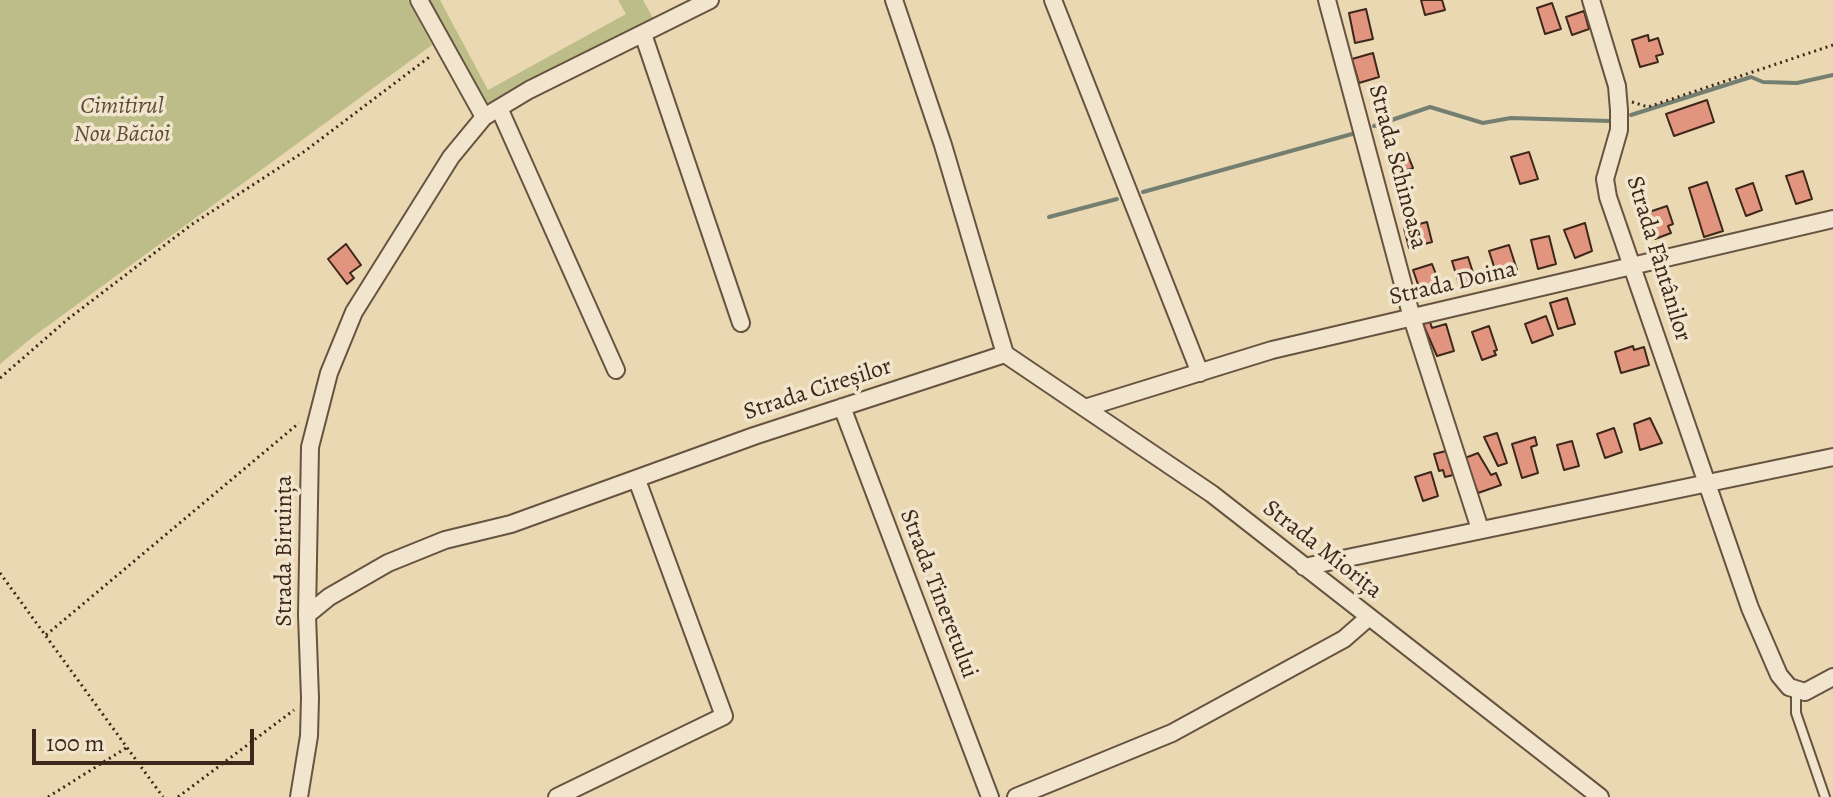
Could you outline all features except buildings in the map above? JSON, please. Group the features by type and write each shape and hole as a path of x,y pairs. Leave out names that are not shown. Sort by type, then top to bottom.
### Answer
{"street":[{"path":"419,0 484,117"},
{"name":"Strada Biruința","path":"299,797 309,736 307,615 310,447 329,373 354,312 451,157 484,117 529,90 710,0"},
{"path":"894,0 943,145 1005,354"},
{"path":"1053,0 1200,373"},
{"name":"Strada Schinoasa","path":"1327,0 1412,318 1480,529"},
{"name":"Strada Fântânilor","path":"1591,0 1617,86 1619,130 1605,179 1631,266 1750,608 1779,675 1796,692"},
{"path":"643,34 741,323"},
{"path":"499,108 616,370"},
{"name":"Strada Doina","path":"1088,407 1272,350 1833,219"},
{"name":"Strada Miorița","path":"1005,354 1088,407 1212,494 1600,797"},
{"name":"Strada Cireșilor","path":"307,615 329,597 388,563 445,540 511,524 842,407 1005,354"},
{"name":"Strada Tineretului","path":"842,407 990,797"},
{"path":"1304,567 1833,457"},
{"path":"557,797 724,716 637,480"},
{"path":"1016,797 1184,727 1344,639 1368,618"},
{"path":"1796,692 1805,692 1833,677"}],"lane":[{"path":"1796,692 1796,713 1825,797"}],"path":[{"path":"1617,86 1631,101 1648,107 1833,45"},
{"path":"0,378 68,319 191,225 305,151 443,46"},
{"path":"46,635 321,405"},
{"path":"0,573 163,797"},
{"path":"178,797 310,698"},
{"path":"48,797 127,748"}],"green space":[{"name":"Cimitirul Nou Băcioi","path":"0,0 408,0 432,45 0,364"},
{"path":"426,0 440,0 488,90 626,14 618,0 643,0 654,20 486,108"}],"waterway":[{"path":"1631,115 1751,77 1763,82 1797,83 1833,75"},
{"path":"1374,126 1430,107 1483,123 1511,118 1610,121"},
{"path":"1143,192 1352,134"},
{"path":"1049,217 1117,199"}]}
